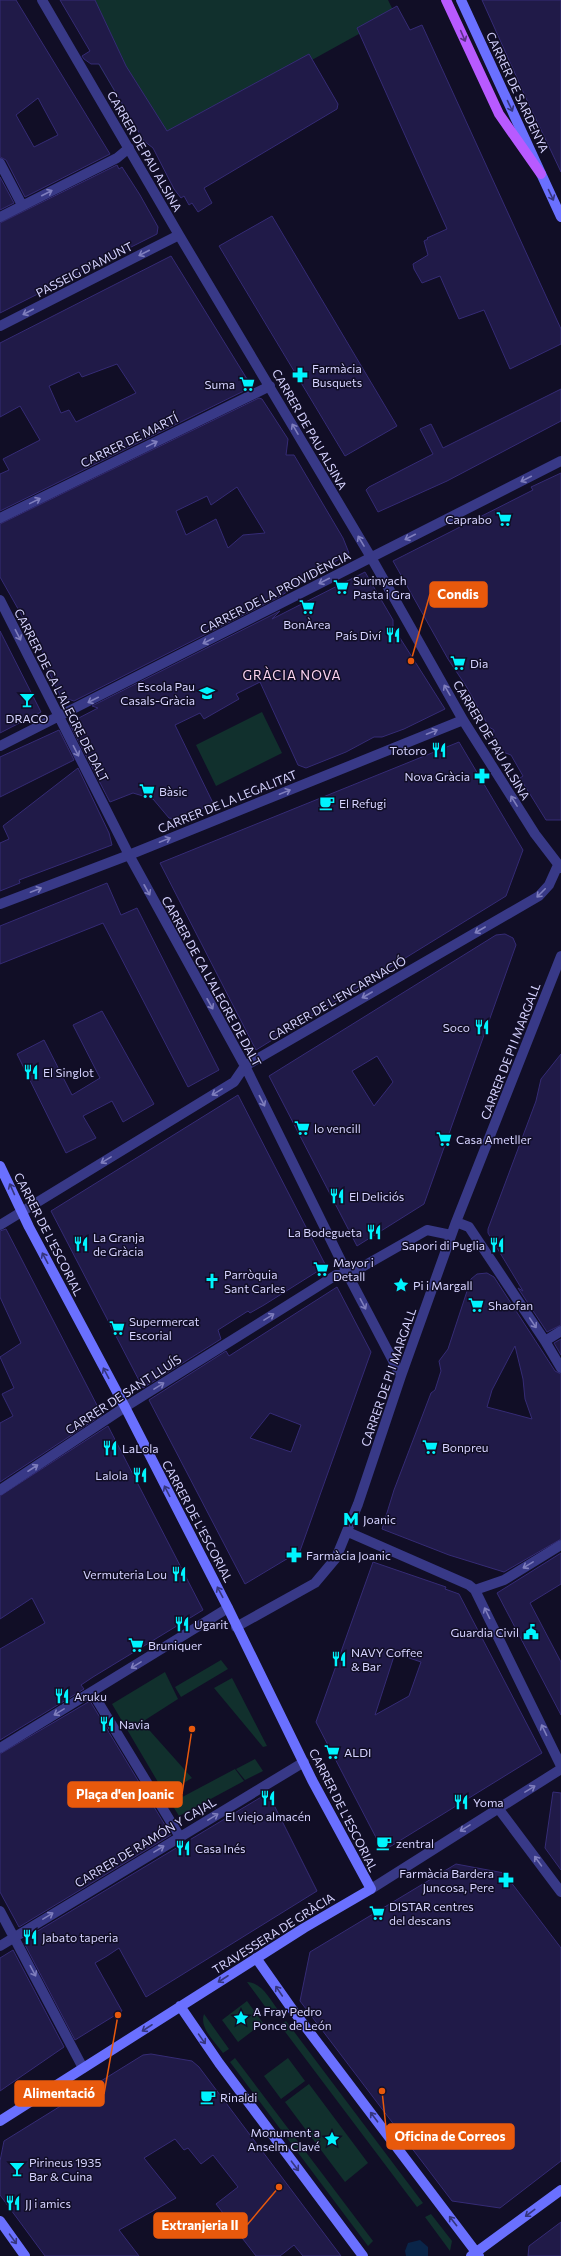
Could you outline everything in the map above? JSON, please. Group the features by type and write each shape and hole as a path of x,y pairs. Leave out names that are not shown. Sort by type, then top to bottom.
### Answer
{"main road":[{"path":"446,0 499,114 541,174"}],"street":[{"name":"CARRER DE PAU ALSINA","path":"42,0 179,235 372,559 463,720 539,840 559,867"},
{"name":"CARRER DE SARDENYA","path":"461,0 561,217"},
{"path":"0,217 117,158 129,148"},
{"path":"0,163 22,205"},
{"name":"PASSEIG D'AMUNT","path":"0,326 179,235"},
{"name":"CARRER DE MARTÍ","path":"0,518 270,386"},
{"name":"CARRER DE LA PROVIDÈNCIA","path":"0,746 353,566 372,559 561,461"},
{"name":"CARRER DE CA L'ALEGRE DE DALT","path":"0,600 129,855 245,1066 348,1275 401,1376"},
{"name":"CARRER DE LA LEGALITAT","path":"0,904 129,855 463,720"},
{"name":"CARRER DE L'ENCARNACIÓ","path":"0,1225 234,1082 245,1066 539,896 549,884 559,867"},
{"name":"CARRER DE PI I MARGALL","path":"236,1627 315,1583 336,1558 348,1532 451,1235 561,956"},
{"name":"CARRER DE L'ESCORIAL","path":"0,1166 22,1212 125,1407 228,1608 236,1627 304,1762 371,1889"},
{"path":"456,1222 469,1227 545,1341 561,1368"},
{"name":"CARRER DE SANT LLUÍS","path":"0,1490 125,1407 336,1274 348,1275 427,1230 451,1235"},
{"path":"545,1341 561,1331"},
{"path":"348,1532 469,1585 475,1590 561,1766"},
{"path":"475,1590 504,1580 561,1545"},
{"path":"0,1748 228,1608"},
{"path":"92,1692 180,1837"},
{"name":"CARRER DE RAMÓN Y CAJAL","path":"0,1946 304,1762"},
{"name":"TRAVESSERA DE GRÀCIA","path":"0,2121 256,1958 371,1889 561,1769"},
{"path":"498,1808 561,1892"},
{"path":"0,1911 83,2068"},
{"path":"256,1958 292,2009 475,2255 561,2190"},
{"path":"180,2006 219,2063 363,2256"},
{"path":"0,2221 25,2256"}],"green space":[{"path":"60,0 388,0 395,14 153,148 144,141"},
{"path":"262,712 282,753 216,786 196,745"},
{"path":"221,1660 228,1669 181,1697 175,1687"},
{"path":"165,1672 178,1699 142,1722 192,1778 165,1794 112,1704"},
{"path":"232,1678 267,1746 263,1747 214,1688"},
{"path":"255,1759 263,1771 245,1780 236,1769"},
{"path":"235,1769 244,1781 179,1816 171,1803"},
{"path":"247,1982 257,1985 262,1989 279,2011 272,2016"},
{"path":"247,2001 263,2023 238,2042 222,2020"},
{"path":"204,2014 229,2049 223,2053 206,2030 203,2019"},
{"path":"286,2021 423,2203 417,2207 280,2025"},
{"path":"235,2058 373,2241 368,2246 230,2062"},
{"path":"288,2058 305,2081 281,2099 264,2076"},
{"path":"309,2084 368,2163 345,2182 285,2102"},
{"path":"431,2214 452,2241 450,2251 425,2217"}],"water":[{"path":"420,2240 428,2247 428,2256 406,2256 405,2251 408,2243"}],"building":[{"path":"0,0 16,0 110,154 25,197 6,160 0,157","holes":["38,98 58,135 34,147 16,115"]},
{"path":"60,0 95,0 126,66 167,131 309,54 338,104 337,109 204,188 212,203 198,212 192,203 189,205 184,196 181,198 174,189 153,148 144,141 99,64 91,64 82,56 90,51"},
{"path":"482,0 561,0 561,172 526,98"},
{"path":"397,6 410,30 422,25 561,329 561,344 510,369 484,310 459,319 440,276 422,283 414,269 413,264 428,255 424,241 428,239 427,238 447,229 357,28"},
{"path":"117,165 119,169 122,167 140,195 158,227 157,234 0,313 0,223"},
{"path":"0,177 14,203 0,210"},
{"path":"272,216 397,426 345,456 219,246"},
{"path":"171,256 252,387 0,511 0,474 9,470 3,459 40,440 20,406 0,417 0,343","holes":["117,364 136,393 76,422 69,410 61,413 49,386 79,372 82,377"]},
{"path":"561,389 561,421 447,481 378,512 366,490 369,487 433,454 420,429 431,424 443,448"},
{"path":"259,398 262,399 288,439 286,455 294,455 343,538 349,553 333,563 319,568 310,577 279,597 74,701 61,697 44,662 47,660 0,577 0,524","holes":["237,487 265,533 243,535 228,548 216,519 186,535 176,511 207,496 211,505"]},
{"path":"561,473 561,820 546,820 520,778 523,776 511,755 503,752 493,736 494,730 489,727 466,686 448,659 393,561 533,490 531,487"},
{"path":"365,572 393,620 393,627 445,709 404,729 382,737 374,737 346,752 306,768 298,765 260,682 236,694 239,699 204,719 200,713 175,725 213,803 180,820 169,818 153,799 133,793 110,802 70,725 74,723 73,721 98,708 92,706 280,611 272,619"},
{"path":"0,631 41,712 0,733"},
{"path":"59,730 74,760 0,797 0,757"},
{"path":"459,742 523,850 506,896 256,1050 160,863"},
{"path":"78,768 109,833 112,845 19,880 20,883 0,891 0,843 9,839 3,826"},
{"path":"107,883 121,915 137,908 219,1070 188,1087 103,923 0,964 0,926"},
{"path":"505,934 513,938 516,945 424,1204 357,1246 269,1076 496,935","holes":["377,1056 393,1082 374,1106 352,1071"]},
{"path":"102,1011 154,1104 123,1122 112,1101 83,1116 96,1138 66,1153 17,1054 44,1040 72,1095 100,1078 73,1025"},
{"path":"561,1054 561,1325 547,1332 518,1288 523,1291 488,1233 488,1229 536,1101 541,1079"},
{"path":"238,1095 326,1266 264,1305 250,1313 248,1311 218,1330 221,1339 143,1388 51,1211"},
{"path":"6,1229 102,1415 0,1482 0,1423 13,1416 2,1394 14,1388 0,1357 21,1343 0,1297 0,1231"},
{"path":"487,1273 494,1277 555,1371 561,1374 561,1539 504,1572 449,1555 382,1529 394,1490 431,1393 435,1390 441,1371 439,1361 448,1349 471,1279 477,1274","holes":["515,1346 523,1379 525,1399 532,1419 487,1407 492,1390"]},
{"path":"337,1287 371,1352 300,1551 245,1584 149,1400 226,1351 229,1356","holes":["270,1413 301,1425 291,1452 250,1438"]},
{"path":"561,1339 561,1355 554,1343"},
{"path":"108,1426 203,1610 93,1677 81,1685 84,1689 0,1740 0,1649 45,1623 32,1598 0,1619 0,1496"},
{"name":"Guardia Civil","path":"561,1553 561,1584 530,1603 561,1662 561,1715 497,1593"},
{"path":"373,1562 446,1587 445,1589 459,1594 542,1753 383,1851 316,1722","holes":["395,1653 421,1662 409,1696 375,1715"]},
{"path":"90,1701 171,1835 19,1927 0,1892 0,1754"},
{"path":"553,1792 561,1793 561,1870 545,1848"},
{"path":"268,1793 317,1891 146,1997 119,1948 95,1963 122,2011 75,2040 24,1943 27,1942 26,1938"},
{"path":"456,1864 504,1873 561,1948 561,2161 500,2208 452,2201 300,2001 310,1952"},
{"path":"13,1950 64,2047 0,2091 0,1958"},
{"path":"151,2054 192,2061 199,2067 341,2256 303,2256 294,2245 280,2256 256,2256 216,2204 238,2187 213,2155 201,2164 188,2148 184,2150 175,2139 144,2158 176,2198 119,2230 139,2256 45,2256 0,2195 0,2161 4,2141 143,2055"},
{"path":"561,2222 561,2256 528,2256 529,2246"}],"place":[{"name":"Farmàcia Busquets","path":"300,375"},
{"name":"Suma","path":"247,384"},
{"name":"Caprabo","path":"504,519"},
{"name":"Surinyach Pasta i Gra","path":"341,587"},
{"name":"BonÀrea","path":"307,607"},
{"name":"País Diví","path":"393,635"},
{"name":"Condis","path":"411,661"},
{"name":"Dia","path":"458,663"},
{"name":"Escola Pau Casals-Gràcia","path":"207,693"},
{"name":"DRACO","path":"27,700"},
{"name":"Totoro","path":"439,750"},
{"name":"Nova Gràcia","path":"482,776"},
{"name":"Bàsic","path":"147,791"},
{"name":"El Refugi","path":"327,803"},
{"name":"Soco","path":"482,1027"},
{"name":"El Singlot","path":"31,1072"},
{"name":"lo vencill","path":"302,1128"},
{"name":"Casa Ametller","path":"444,1139"},
{"name":"El Deliciós","path":"337,1196"},
{"name":"La Bodegueta","path":"374,1232"},
{"name":"La Granja de Gràcia","path":"81,1244"},
{"name":"Sapori di Puglia","path":"497,1245"},
{"name":"Mayor i Detall","path":"321,1269"},
{"name":"Parròquia Sant Carles","path":"212,1281"},
{"name":"Pi i Margall","path":"401,1285"},
{"name":"Shaofan","path":"476,1305"},
{"name":"Supermercat Escorial","path":"117,1328"},
{"name":"Bonpreu","path":"430,1447"},
{"name":"LaLola","path":"110,1448"},
{"name":"Lalola","path":"140,1475"},
{"name":"Joanic","path":"351,1519"},
{"name":"Farmàcia Joanic","path":"294,1555"},
{"name":"Vermuteria Lou","path":"179,1574"},
{"name":"Ugarit","path":"182,1624"},
{"name":"Guardia Civil","path":"531,1632"},
{"name":"Bruniquer","path":"136,1645"},
{"name":"NAVY Coffee & Bar","path":"339,1659"},
{"name":"Aruku","path":"62,1696"},
{"name":"Navia","path":"107,1724"},
{"name":"Plaça d'en Joanic","path":"192,1729"},
{"name":"ALDI","path":"332,1752"},
{"name":"El viejo almacén","path":"268,1798"},
{"name":"Yoma","path":"461,1802"},
{"name":"zentral","path":"384,1843"},
{"name":"Casa Inés","path":"183,1848"},
{"name":"Farmàcia Bardera Juncosa, Pere","path":"506,1880"},
{"name":"DISTAR centres del descans","path":"377,1913"},
{"name":"Jabato taperia","path":"30,1937"},
{"name":"Alimentació","path":"118,2015"},
{"name":"A Fray Pedro Ponce de León","path":"241,2018"},
{"name":"Oficina de Correos","path":"382,2091"},
{"name":"Rinaldi","path":"208,2097"},
{"name":"Monument a Anselm Clavé","path":"332,2139"},
{"name":"Pirineus 1935 Bar & Cuina","path":"17,2169"},
{"name":"Extranjeria II","path":"279,2187"},
{"name":"JJ i amics","path":"13,2203"}],"district":[{"name":"GRÀCIA NOVA","path":"292,675"}]}
